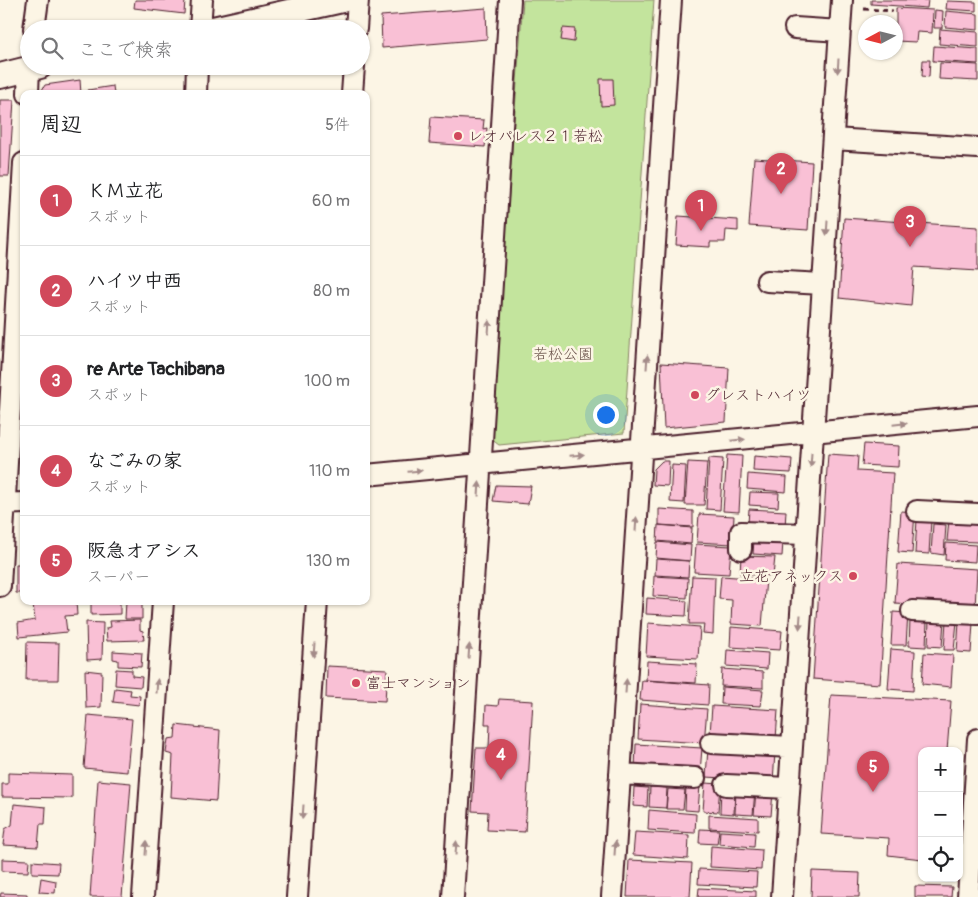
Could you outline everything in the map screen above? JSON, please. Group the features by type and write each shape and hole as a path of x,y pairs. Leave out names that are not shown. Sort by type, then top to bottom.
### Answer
{"street":[{"path":"35,20 38,0"},
{"path":"201,20 202,0"},
{"path":"253,20 342,0"},
{"path":"357,20 358,0"},
{"path":"453,897 510,0"},
{"path":"612,897 671,0"},
{"path":"782,897 842,4"},
{"path":"795,28 840,31"},
{"path":"0,76 20,71"},
{"path":"29,90 32,75"},
{"path":"196,90 197,75"},
{"path":"352,90 353,75"},
{"path":"833,140 978,148"},
{"path":"0,586 9,504 6,383 20,212"},
{"path":"767,281 823,284"},
{"path":"370,475 978,416"},
{"path":"917,511 978,514"},
{"path":"741,549 741,532 806,534"},
{"path":"143,897 163,605"},
{"path":"297,897 317,605"},
{"path":"912,611 978,614"},
{"path":"968,897 978,739"},
{"path":"711,743 792,747"},
{"path":"620,774 695,778"},
{"path":"726,785 789,788"}],"path":[{"path":"842,4 893,11"}],"green space":[{"name":"若松公園","path":"523,0 654,0 624,433 499,445 491,439"}],"building":[{"path":"135,0 185,0 184,14 134,8"},
{"path":"871,0 928,0 927,8 871,4"},
{"path":"947,1 976,2 976,11 946,9"},
{"path":"486,8 487,39 382,48 381,16"},
{"path":"896,8 933,10 932,33 917,32 916,42 903,41 903,15 896,15"},
{"path":"935,10 943,11 942,28 934,28"},
{"path":"946,11 978,14 978,30 945,27"},
{"path":"563,28 575,29 574,42 561,40"},
{"path":"940,29 978,32 978,47 939,44"},
{"path":"934,46 978,49 978,64 933,61"},
{"path":"923,60 930,60 929,77 922,76"},
{"path":"940,63 978,65 978,81 939,79"},
{"path":"600,79 613,79 614,105 601,106"},
{"path":"80,80 81,90 42,90 45,85"},
{"path":"113,86 114,90 88,90"},
{"path":"0,100 14,100 9,176 0,176"},
{"name":"レオパレス２１若松","path":"431,117 484,120 483,129 487,128 485,147 429,143"},
{"path":"754,158 812,162 808,230 749,226"},
{"path":"678,216 738,220 738,231 726,230 725,242 710,242 710,247 676,245"},
{"path":"844,218 978,227 978,271 914,267 911,306 839,298"},
{"name":"グレストハイツ","path":"661,363 729,368 726,422 664,428"},
{"path":"864,444 899,446 898,467 862,465"},
{"name":"立花アネックス","path":"828,454 858,456 857,471 893,473 880,684 813,679"},
{"path":"727,455 742,456 739,512 723,511"},
{"path":"754,456 792,459 791,473 753,471"},
{"path":"709,458 723,459 720,510 706,509"},
{"path":"662,461 669,461 668,486 653,485 654,469"},
{"path":"688,462 707,463 704,505 685,505"},
{"path":"672,465 686,466 684,503 670,502"},
{"path":"748,474 787,477 786,492 747,489"},
{"path":"496,485 531,486 528,504 493,501"},
{"path":"750,492 779,493 778,507 749,505"},
{"path":"659,509 693,511 693,527 659,525"},
{"path":"749,509 786,511 785,527 748,524"},
{"path":"901,511 915,512 912,553 898,552"},
{"path":"699,514 734,516 732,544 697,542"},
{"path":"917,519 931,520 929,554 915,553"},
{"path":"949,520 978,522 978,542 947,541"},
{"path":"933,524 946,525 944,555 931,553"},
{"path":"658,525 692,528 691,544 657,541"},
{"path":"754,540 783,542 782,556 753,554"},
{"path":"657,542 691,545 690,561 656,558"},
{"path":"946,543 976,545 975,562 945,560"},
{"path":"696,544 731,546 729,574 694,572"},
{"path":"741,556 775,557 773,576 740,574"},
{"path":"656,559 689,561 688,577 655,575"},
{"path":"16,564 20,564 20,593 16,593"},
{"path":"898,564 977,569 975,608 895,603"},
{"path":"654,576 688,578 687,598 653,596"},
{"path":"692,576 715,577 713,634 703,633 704,624 689,624"},
{"path":"721,576 766,579 762,626 731,624 732,600 719,599"},
{"path":"647,598 687,601 686,616 646,614"},
{"path":"33,605 76,605 77,615 65,616 67,632 19,637 18,623 35,620"},
{"path":"91,605 120,605 120,614 91,615"},
{"path":"126,605 142,605 142,619 125,619"},
{"path":"893,612 908,613 906,645 891,645"},
{"path":"910,619 927,620 926,647 909,646"},
{"path":"140,620 140,630 143,631 144,640 107,641 106,628 111,627 110,621"},
{"path":"929,620 944,621 942,647 928,646"},
{"path":"946,621 957,622 954,650 944,650"},
{"path":"86,622 103,623 102,659 87,660"},
{"path":"959,622 973,623 971,653 957,652"},
{"path":"648,623 700,627 698,659 646,656"},
{"path":"731,627 782,631 780,650 730,647"},
{"path":"27,642 59,643 58,680 26,680"},
{"path":"891,649 915,651 913,691 888,689"},
{"path":"727,650 768,653 767,669 726,666"},
{"path":"113,651 142,653 141,667 118,666 118,660 113,659"},
{"path":"924,653 953,655 951,687 922,684"},
{"path":"647,661 697,664 696,683 646,680"},
{"name":"富士マンション","path":"327,666 387,669 385,701 326,698"},
{"path":"116,669 132,670 132,676 142,677 141,687 115,685"},
{"path":"722,669 763,672 763,688 721,686"},
{"path":"85,670 102,672 101,707 86,708"},
{"path":"642,680 709,685 708,705 640,700"},
{"path":"722,687 763,690 761,706 721,704"},
{"path":"115,688 131,690 130,695 140,696 139,705 113,702"},
{"path":"831,695 951,701 947,747 918,747 918,859 888,855 889,838 821,834"},
{"path":"499,699 533,701 525,832 487,830 488,812 472,811 476,748 489,748 490,724 485,724 486,705 498,706"},
{"path":"640,704 707,709 704,743 638,739"},
{"path":"712,706 778,710 776,739 710,734"},
{"path":"88,715 132,719 127,772 84,768"},
{"path":"176,725 220,730 216,801 171,797 173,755 166,753 168,739 175,738"},
{"path":"636,744 702,748 700,773 635,769"},
{"path":"708,748 775,753 773,781 706,777"},
{"path":"8,773 72,775 72,798 2,797 2,784 8,784"},
{"path":"98,780 131,783 122,897 90,897"},
{"path":"705,783 720,784 718,812 703,811"},
{"path":"686,784 700,785 698,811 685,810"},
{"path":"634,787 648,788 647,807 633,806"},
{"path":"650,787 667,788 666,808 649,807"},
{"path":"721,788 735,789 734,814 720,813"},
{"path":"668,789 685,790 683,809 666,809"},
{"path":"736,789 755,790 753,815 735,814"},
{"path":"756,790 773,792 771,816 754,815"},
{"path":"14,804 46,807 45,824 40,824 38,847 3,845 5,829 12,825"},
{"path":"649,810 696,814 695,833 648,830"},
{"path":"709,815 758,818 758,831 709,828"},
{"path":"700,829 719,830 717,844 699,843"},
{"path":"720,831 755,833 754,847 719,844"},
{"path":"635,832 689,835 688,859 633,855"},
{"path":"711,846 762,850 761,870 710,867"},
{"path":"2,859 29,860 28,872 2,871"},
{"path":"629,860 692,863 690,897 627,897"},
{"path":"32,861 59,863 58,874 32,873"},
{"path":"699,869 757,872 756,887 698,884"},
{"path":"812,871 860,873 859,897 811,897"},
{"path":"41,878 56,881 55,893 39,892"},
{"path":"915,886 952,887 951,897 915,897"},
{"path":"699,888 756,891 756,897 698,897"},
{"path":"1,893 27,894 27,897 0,897"}],"place":[{"name":"レオパレス２１若松","path":"458,136"},
{"name":"ハイツ中西","path":"781,194"},
{"name":"ＫＭ立花","path":"701,231"},
{"name":"re Arte Tachibana","path":"910,247"},
{"name":"グレストハイツ","path":"695,395"},
{"name":"立花アネックス","path":"853,576"},
{"name":"富士マンション","path":"356,683"},
{"name":"なごみの家","path":"501,780"},
{"name":"阪急オアシス","path":"873,792"}]}
